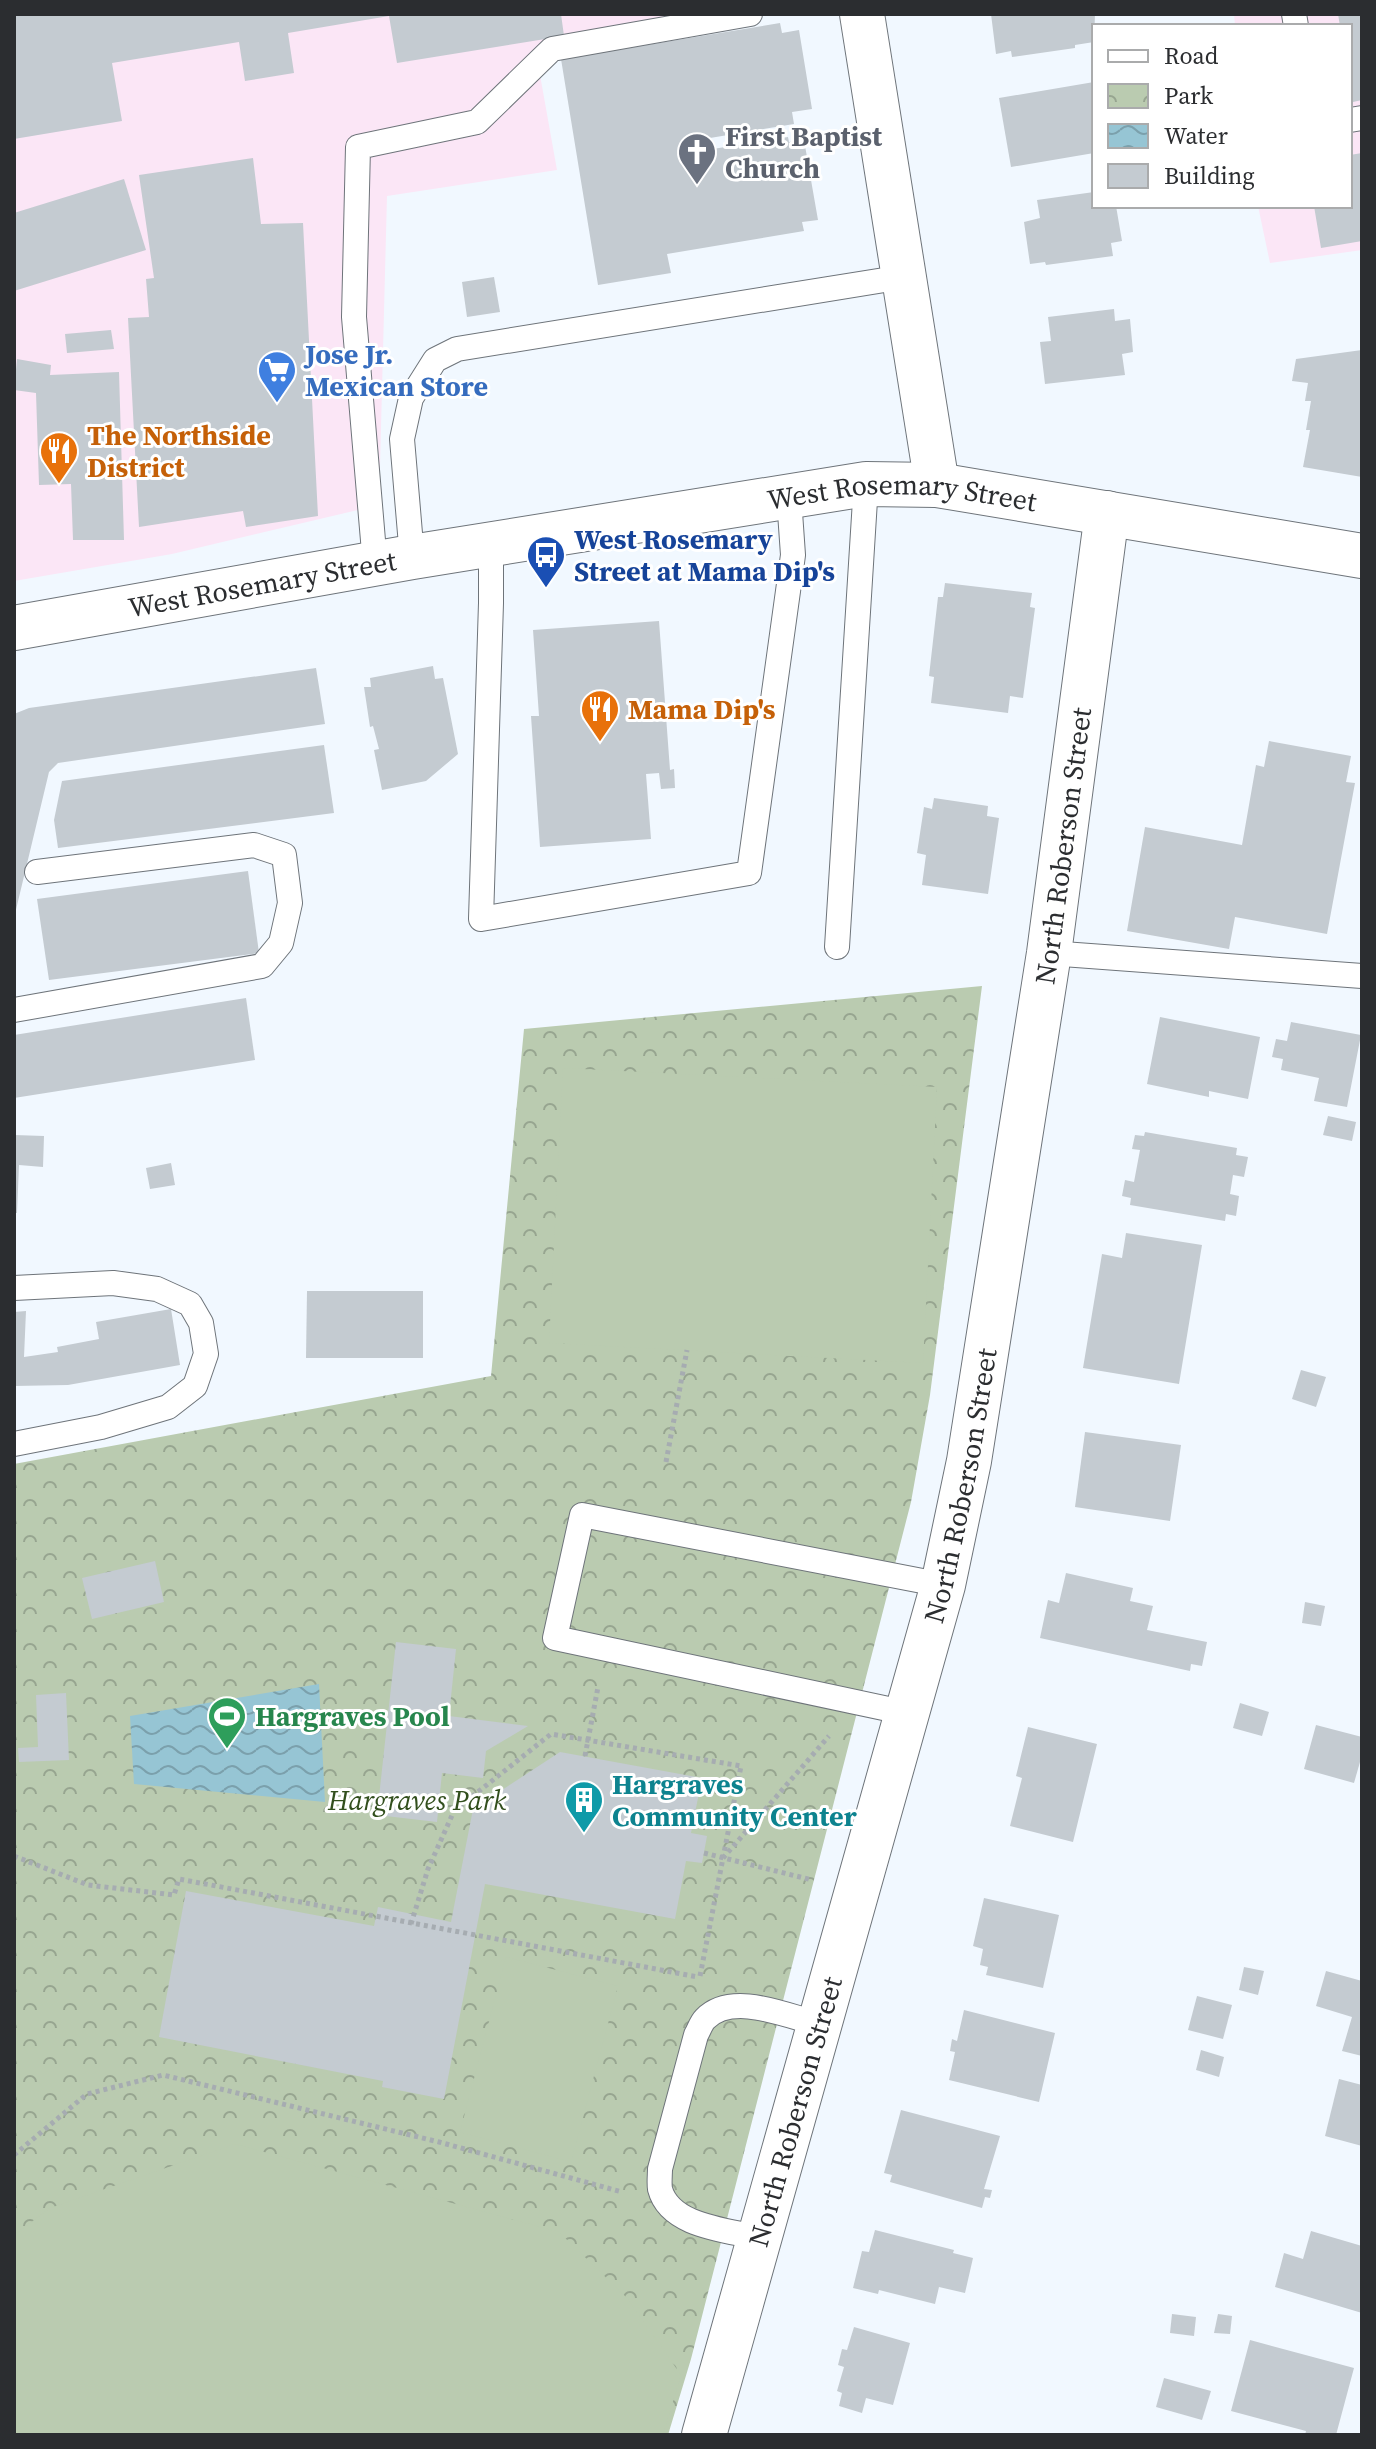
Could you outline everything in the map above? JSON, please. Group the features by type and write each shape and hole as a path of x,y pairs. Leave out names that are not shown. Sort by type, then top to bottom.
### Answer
{"street":[{"path":"862,14 937,485"},
{"name":"West Rosemary Street","path":"14,628 393,560 866,484 937,485 1362,556"},
{"name":"North Roberson Street","path":"704,2435 943,1585 969,1461 1049,953 1107,513"}],"lane":[{"path":"393,560 354,317 358,147 477,122 552,49 750,14"},
{"path":"393,560 402,439 411,398 435,360 457,349 903,277"},
{"path":"837,947 866,484"},
{"path":"491,546 481,919 749,873 793,555 789,498"},
{"path":"14,1010 262,966 281,943 290,903 284,855 254,845 37,872"},
{"path":"1049,953 1362,976"},
{"path":"14,1288 113,1283 157,1289 190,1304 201,1323 206,1354 195,1386 168,1407 101,1427 14,1444"},
{"path":"907,1713 555,1638 582,1515 943,1585"},
{"path":"760,2238 689,2221 669,2208 660,2188 660,2169 696,2035 705,2019 722,2008 738,2004 819,2024"}],"path":[{"path":"666,1462 687,1350"},
{"path":"585,1756 598,1682"},
{"path":"723,1858 838,1725"},
{"path":"411,1924 428,1869 454,1811 551,1734 741,1766 699,1977"},
{"path":"704,1853 813,1881"},
{"path":"14,1856 88,1885 174,1895 179,1879 713,1980"},
{"path":"14,2155 87,2094 163,2075 592,2182 669,2208"}],"shaded area":[{"path":"14,14 713,14 535,47 557,170 387,196 379,505 172,554 14,581"},
{"path":"1234,14 1362,14 1362,250 1270,263 1258,208 1352,208 1352,24 1235,24"}],"green space":[{"name":"Hargraves Park","path":"982,986 930,1395 911,1502 691,2359 668,2435 14,2435 14,1464 491,1376 524,1029"},
{"path":"563,1068 937,1087 923,1363 549,1343"},
{"path":"506,1957 618,1986 571,2162 460,2132"},
{"path":"235,2144 559,2232 627,2298 681,2375 663,2435 17,2435 14,2430 14,2235 50,2208"}],"water":[{"name":"Hargraves Pool","path":"319,1684 325,1802 134,1784 130,1716"}],"building":[{"path":"14,14 561,14 564,36 397,63 389,16 288,33 294,73 245,81 239,42 112,63 122,121 14,139"},
{"path":"991,14 1095,14 1092,42 1075,45 1075,48 1012,57 1011,51 996,54"},
{"path":"1338,14 1362,14 1362,100 1353,102 1352,95 1352,24 1340,24"},
{"name":"First Baptist Church","path":"780,23 782,33 799,30 812,109 792,112 794,124 686,142 688,153 788,137 789,142 804,140 818,220 802,222 804,231 667,254 671,273 598,285 561,59"},
{"path":"1092,82 1092,153 1011,167 999,98"},
{"path":"1362,153 1362,241 1321,248 1314,208 1352,208 1352,155"},
{"path":"253,158 261,224 303,223 318,516 246,527 243,511 139,527 128,318 149,317 146,279 154,278 139,175"},
{"path":"124,179 146,250 14,291 14,213"},
{"path":"1092,192 1092,208 1116,208 1122,241 1111,243 1113,256 1046,265 1045,262 1030,264 1024,222 1040,218 1037,200"},
{"path":"494,277 500,312 467,317 462,282"},
{"path":"1114,309 1115,321 1130,319 1133,352 1122,354 1125,375 1045,384 1040,342 1051,341 1048,317"},
{"path":"111,330 114,349 67,353 65,334"},
{"path":"1362,350 1362,477 1303,467 1310,430 1306,430 1311,401 1305,401 1308,383 1292,381 1296,359"},
{"path":"17,359 51,365 50,375 119,372 124,540 73,540 71,484 39,485 36,393 14,390"},
{"path":"945,583 1032,593 1030,607 1035,608 1023,698 1010,696 1008,713 931,703 934,677 929,676 938,597 943,597"},
{"name":"Mama Dip's","path":"659,621 670,770 674,769 675,788 661,789 659,773 646,774 651,839 540,847 531,716 539,716 533,630"},
{"path":"433,666 435,679 443,678 458,754 426,781 382,790 374,750 379,749 373,726 370,727 364,687 371,687 370,678"},
{"path":"316,668 325,724 58,763 49,772 14,918 14,714 29,708"},
{"path":"1269,741 1351,756 1346,782 1355,783 1327,934 1235,917 1229,949 1127,931 1145,827 1242,845 1256,765 1264,767"},
{"path":"324,745 334,813 58,848 54,820 62,781"},
{"path":"934,798 988,806 987,816 999,818 988,894 922,885 926,855 917,853 924,807 932,809"},
{"path":"248,871 259,953 49,980 37,899"},
{"path":"246,998 255,1060 14,1098 14,1035"},
{"path":"1160,1017 1260,1037 1248,1099 1209,1091 1209,1097 1147,1084"},
{"path":"1291,1022 1361,1035 1347,1107 1314,1101 1319,1078 1281,1070 1283,1059 1272,1057 1276,1039 1287,1041"},
{"path":"1328,1116 1356,1122 1352,1141 1323,1135"},
{"path":"1145,1132 1237,1148 1236,1155 1248,1157 1244,1177 1233,1175 1230,1194 1239,1196 1236,1216 1226,1214 1225,1221 1130,1205 1131,1198 1122,1196 1125,1180 1134,1182 1140,1150 1132,1149 1135,1135 1144,1136"},
{"path":"14,1135 44,1136 43,1167 19,1165 17,1213 14,1213"},
{"path":"171,1163 175,1185 150,1189 146,1168"},
{"path":"1126,1233 1202,1245 1179,1384 1083,1368 1102,1254 1122,1258"},
{"path":"307,1291 423,1291 423,1358 306,1358"},
{"path":"171,1309 180,1365 68,1385 14,1386 14,1312 26,1311 24,1357 58,1352 57,1347 99,1339 96,1322"},
{"path":"1301,1370 1326,1377 1316,1407 1292,1399"},
{"path":"1085,1432 1181,1445 1170,1521 1075,1507"},
{"path":"155,1561 164,1602 92,1619 82,1578"},
{"path":"1066,1573 1133,1588 1130,1601 1153,1606 1147,1630 1207,1642 1202,1666 1191,1664 1190,1671 1040,1638 1048,1600 1059,1603"},
{"path":"1305,1602 1325,1606 1321,1626 1302,1623"},
{"path":"396,1642 456,1649 449,1716 528,1726 486,1751 483,1778 442,1773 437,1822 377,1815"},
{"path":"66,1693 69,1760 19,1762 18,1748 38,1747 36,1695"},
{"path":"1240,1703 1269,1712 1262,1736 1233,1728"},
{"path":"1316,1725 1362,1737 1362,1755 1354,1783 1304,1769"},
{"path":"1028,1727 1097,1744 1073,1842 1010,1826 1022,1778 1016,1776"},
{"path":"560,1752 702,1778 691,1833 707,1836 702,1863 686,1861 675,1919 485,1884 444,2099 382,2087 383,2081 159,2037 186,1891 374,1926 378,1907 451,1922 473,1809"},
{"path":"984,1898 1059,1915 1043,1988 986,1975 988,1967 980,1965 983,1949 973,1946"},
{"path":"1244,1967 1264,1971 1258,1995 1239,1990"},
{"path":"1326,1971 1362,1981 1362,2056 1342,2051 1352,2017 1316,2006"},
{"path":"1197,1996 1232,2005 1223,2039 1188,2030"},
{"path":"964,2010 1055,2033 1039,2102 949,2080 955,2052 950,2051 952,2039 957,2041"},
{"path":"1201,2050 1224,2057 1219,2077 1196,2070"},
{"path":"1339,2079 1362,2085 1362,2146 1325,2136"},
{"path":"901,2110 1000,2136 984,2189 992,2190 990,2198 985,2197 982,2208 890,2182 892,2175 884,2173"},
{"path":"875,2230 954,2250 953,2253 973,2258 965,2293 939,2287 935,2304 879,2290 878,2294 853,2288 862,2251 869,2252"},
{"path":"1311,2231 1362,2246 1362,2313 1275,2287 1284,2253 1303,2259"},
{"path":"1172,2314 1196,2317 1194,2336 1170,2333"},
{"path":"1218,2314 1232,2316 1230,2334 1214,2333"},
{"path":"854,2327 910,2343 893,2405 866,2398 862,2413 839,2406 842,2393 837,2391 844,2367 838,2365 842,2349 847,2350"},
{"path":"1250,2340 1354,2368 1336,2435 1305,2435 1306,2431 1231,2411"},
{"path":"1164,2378 1211,2391 1202,2420 1156,2407"}],"place":[{"name":"First Baptist Church","path":"697,186"},
{"name":"Jose Jr. Mexican Store","path":"277,404"},
{"name":"The Northside District","path":"59,485"},
{"name":"West Rosemary Street at Mama Dip's","path":"546,589"},
{"name":"Mama Dip's","path":"600,743"},
{"name":"Hargraves Pool","path":"227,1750"},
{"name":"Hargraves Community Center","path":"584,1834"}]}
